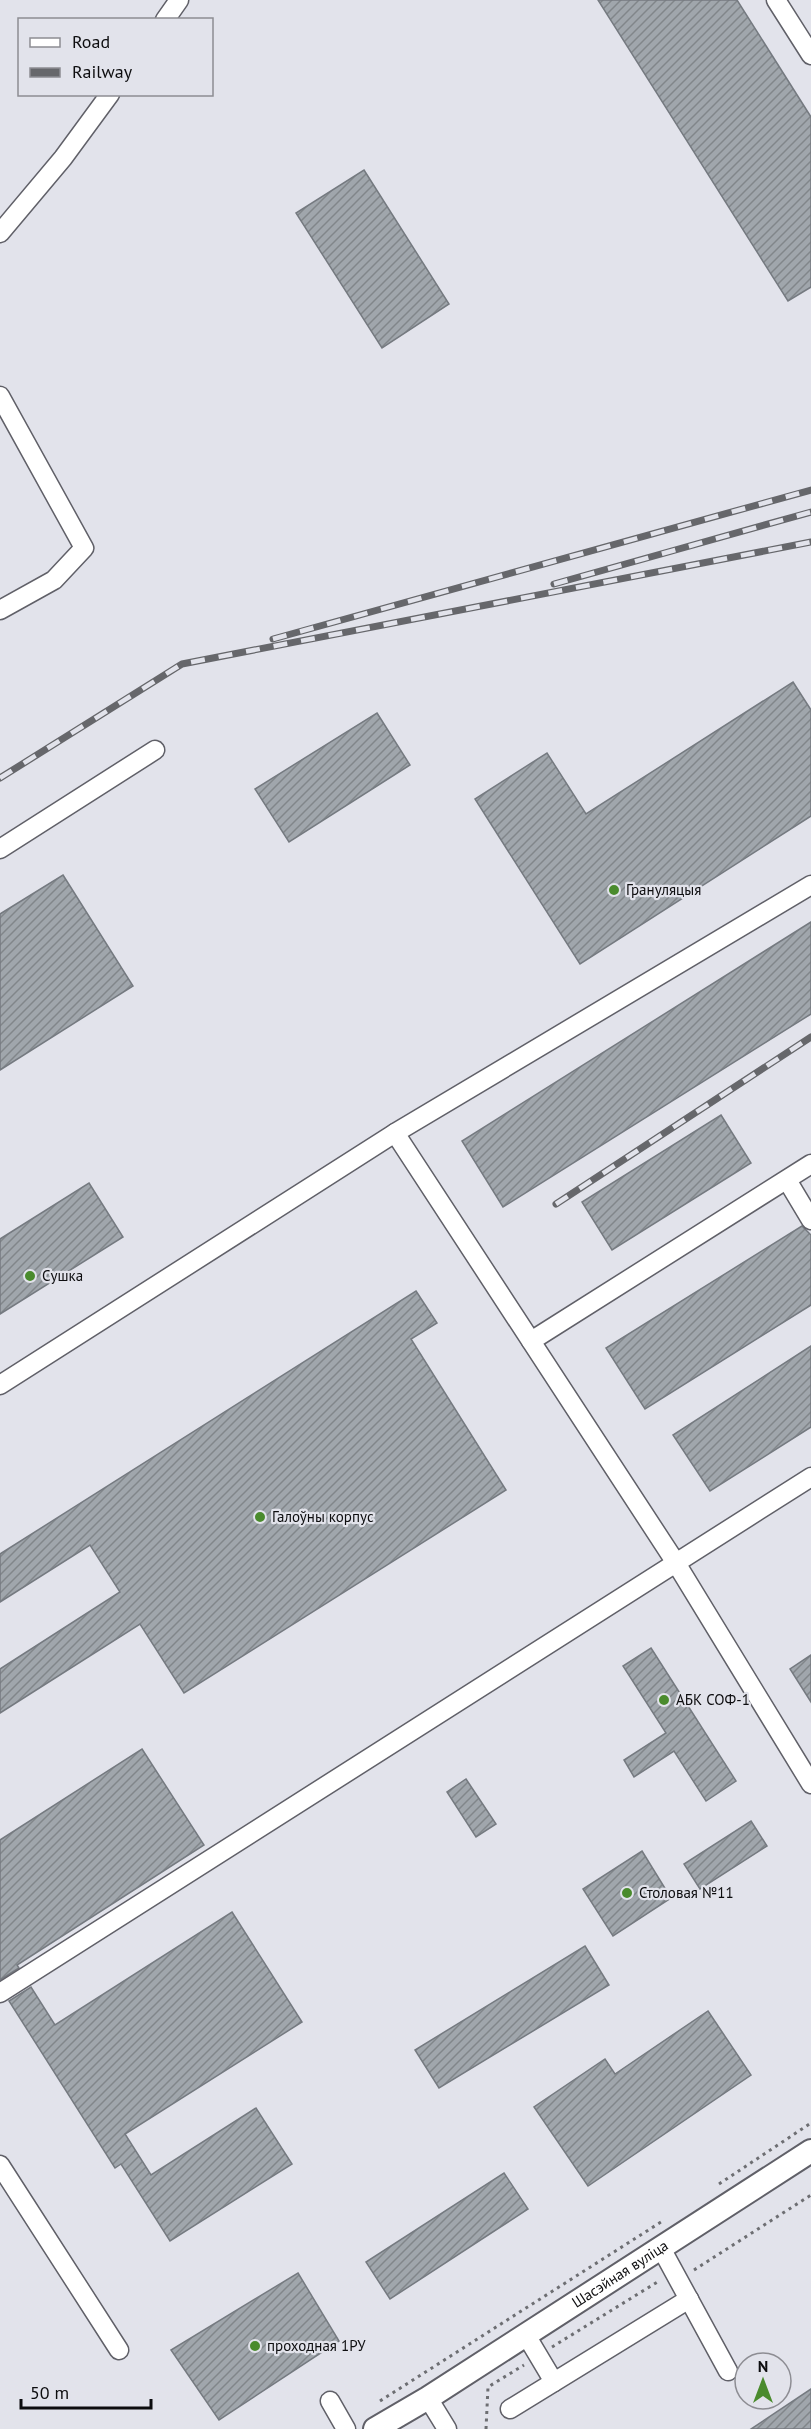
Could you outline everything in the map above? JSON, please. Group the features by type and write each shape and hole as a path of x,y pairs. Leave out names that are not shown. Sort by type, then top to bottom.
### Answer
{"main road":[{"name":"Шасэйная вуліца","path":"428,2398 811,2151"},
{"path":"375,2429 428,2398"},
{"path":"394,2429 428,2398"}],"lane":[{"path":"166,18 179,0"},
{"path":"776,0 811,55"},
{"path":"0,233 63,158 109,96"},
{"path":"0,396 84,548 54,580 0,610"},
{"path":"0,849 155,750"},
{"path":"0,1385 395,1133 811,885"},
{"path":"395,1133 676,1563 811,1784"},
{"path":"531,1341 811,1164"},
{"path":"787,1180 811,1220"},
{"path":"0,1993 811,1477"},
{"path":"0,2165 119,2350"},
{"path":"661,2248 728,2371"},
{"path":"510,2409 689,2299"},
{"path":"526,2335 554,2382"},
{"path":"428,2398 447,2429"},
{"path":"330,2401 346,2429"}],"path":[{"path":"714,2188 811,2123"},
{"path":"486,2429 488,2387 655,2283 692,2271 811,2195"},
{"path":"374,2405 665,2220"}],"building":[{"path":"598,0 737,0 811,117 811,287 788,301"},
{"path":"364,170 449,304 382,348 296,213"},
{"name":"Грануляцыя","path":"793,682 811,710 811,816 580,964 475,799 547,753 586,814"},
{"path":"377,713 410,765 289,842 255,789"},
{"path":"63,875 133,986 0,1070 0,914"},
{"path":"811,922 811,1014 503,1207 462,1141"},
{"path":"721,1115 751,1163 612,1250 582,1202"},
{"name":"Сушка","path":"89,1183 123,1237 0,1314 0,1239"},
{"path":"802,1226 811,1235 811,1305 645,1409 606,1348"},
{"name":"Галоўны корпус","path":"416,1291 437,1323 411,1339 506,1490 184,1693 140,1624 0,1713 0,1669 120,1592 90,1545 0,1602 0,1554"},
{"path":"811,1346 811,1427 710,1491 673,1435"},
{"name":"АБК СОФ-1","path":"651,1648 736,1781 706,1801 674,1751 634,1777 624,1760 666,1733 623,1666"},
{"path":"811,1655 811,1702 790,1669"},
{"path":"142,1749 204,1845 17,1965 19,1968 0,1980 0,1840"},
{"path":"466,1779 496,1824 476,1837 447,1792"},
{"path":"751,1821 767,1846 700,1889 684,1864"},
{"name":"Столовая №11","path":"642,1851 671,1898 613,1936 583,1889"},
{"path":"232,1912 302,2022 125,2134 151,2175 256,2108 292,2164 170,2241 121,2164 115,2168 9,2001 31,1987 55,2025"},
{"path":"585,1946 609,1985 439,2088 415,2050"},
{"path":"708,2011 751,2075 588,2186 534,2107 605,2059 615,2074"},
{"path":"504,2173 528,2209 390,2299 366,2262"},
{"name":"проходная 1РУ","path":"298,2273 339,2341 219,2420 171,2350"},
{"path":"811,2389 811,2429 751,2429 778,2411 793,2411 793,2401"}],"railway":[{"path":"273,639 811,490"},
{"path":"554,584 811,512"},
{"path":"0,778 182,664 811,542"},
{"path":"556,1204 811,1037"}],"place":[{"name":"Грануляцыя","path":"614,890"},
{"name":"Сушка","path":"30,1276"},
{"name":"Галоўны корпус","path":"260,1517"},
{"name":"АБК СОФ-1","path":"664,1700"},
{"name":"Столовая №11","path":"627,1893"},
{"name":"проходная 1РУ","path":"255,2346"}]}
